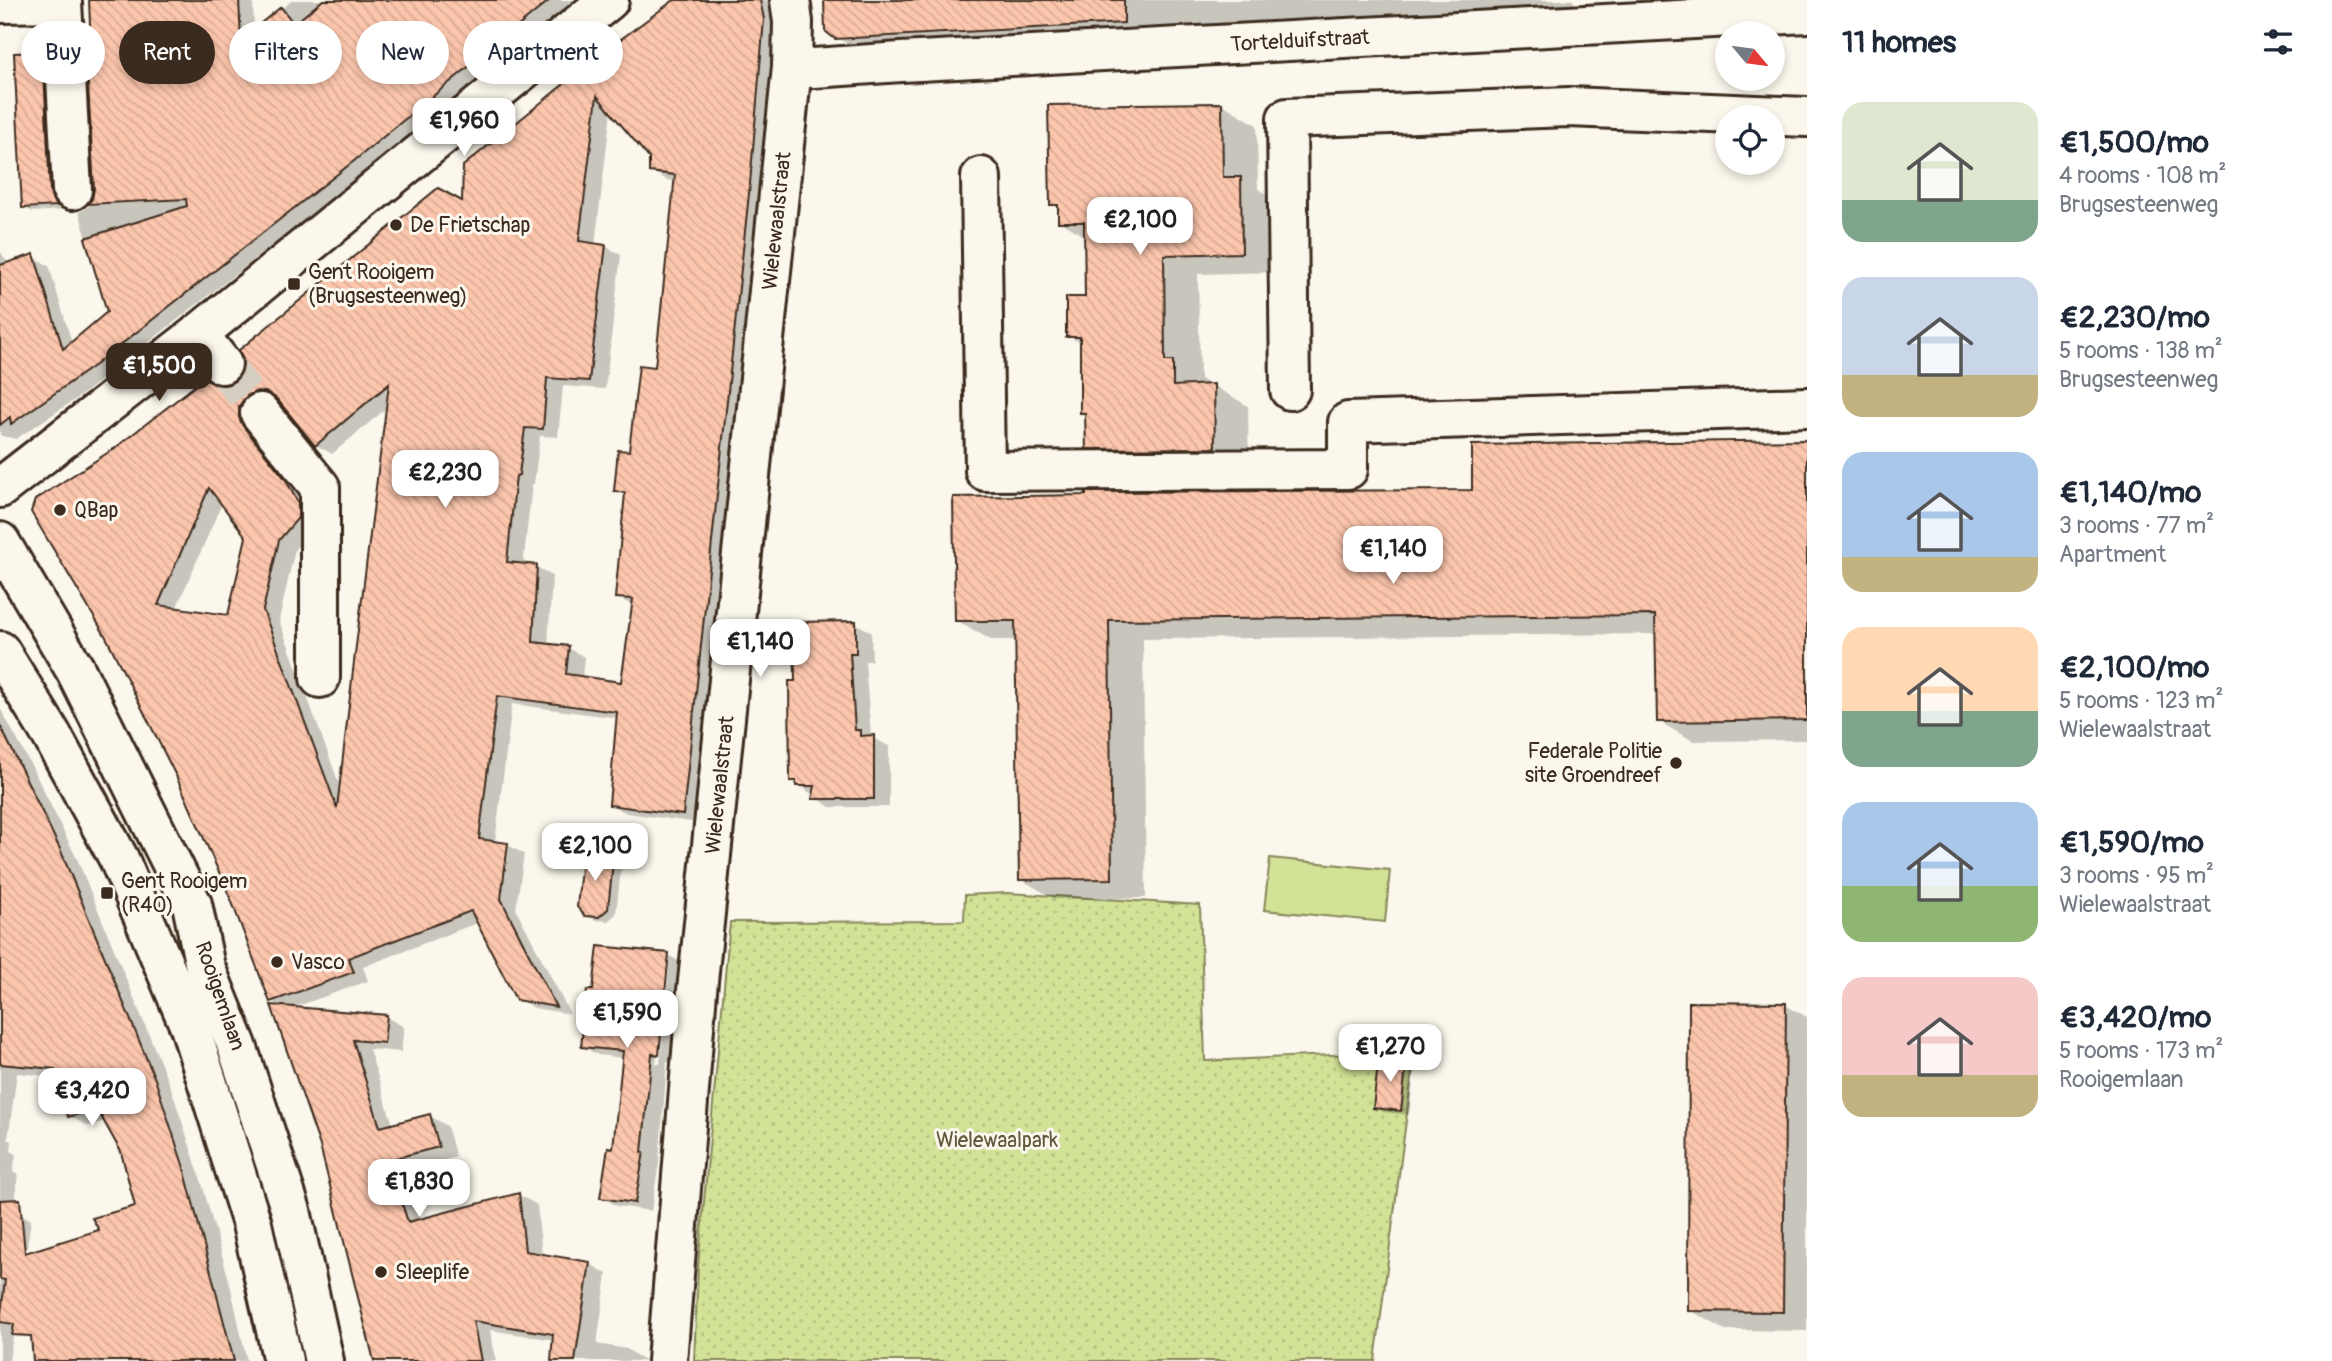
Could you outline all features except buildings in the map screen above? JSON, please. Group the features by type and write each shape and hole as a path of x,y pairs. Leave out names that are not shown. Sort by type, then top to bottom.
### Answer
{"street":[{"path":"0,488 198,334 609,0"},
{"name":"Wielewaalstraat","path":"667,1361 697,991 792,67 793,22 790,0"},
{"path":"0,3 62,2 72,190"},
{"name":"Tortelduifstraat","path":"792,67 814,68 1807,13"},
{"path":"1290,390 1287,118 1569,107 1807,117"},
{"path":"981,177 985,471 1348,469 1348,422 1807,407"},
{"path":"198,334 222,364"},
{"path":"260,413 320,487 320,678"},
{"name":"Rooigemlaan","path":"0,542 76,671 192,904 205,967 237,1046 291,1211 324,1361"},
{"name":"Rooigemlaan","path":"0,651 51,734 118,859 190,1027 253,1224 283,1361"}],"green space":[{"path":"1270,858 1390,870 1385,922 1264,910"},
{"name":"Wielewaalpark","path":"1007,893 1200,905 1205,1061 1415,1051 1375,1361 694,1361 698,1266 730,922 964,921 965,895"}],"tunnel":[{"path":"222,364 260,413"}],"place":[{"name":"De Frietschap","path":"396,225"},
{"name":"Gent Rooigem (Brugsesteenweg)","path":"294,284"},
{"name":"QBap","path":"60,510"},
{"name":"Federale Politie site Groendreef","path":"1676,763"},
{"name":"Gent Rooigem (R40)","path":"107,893"},
{"name":"Vasco","path":"277,962"},
{"name":"Sleeplife","path":"381,1272"}]}
